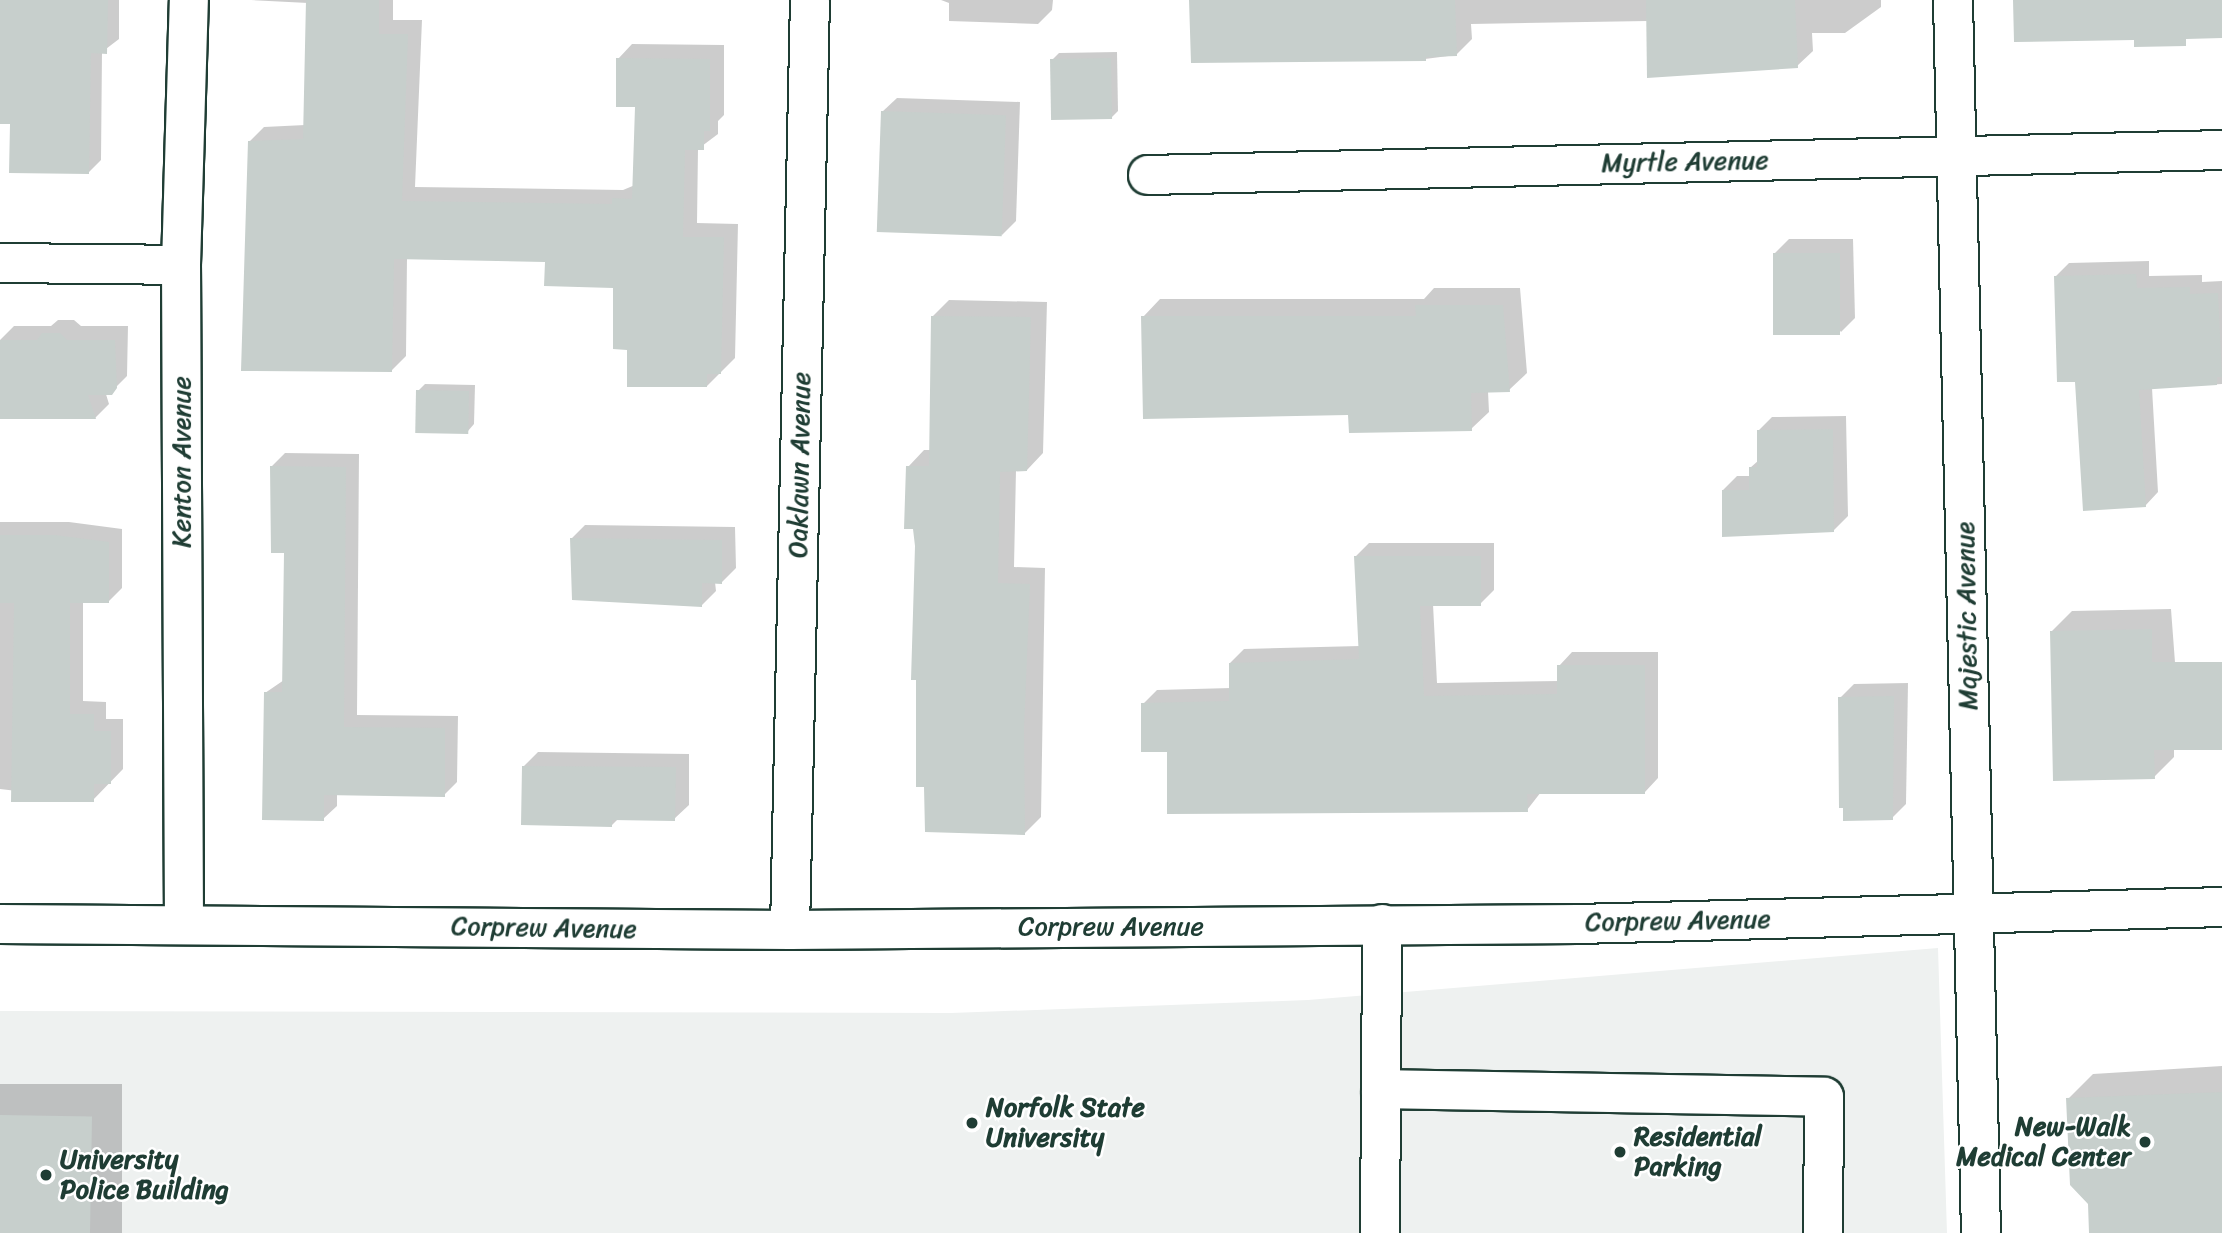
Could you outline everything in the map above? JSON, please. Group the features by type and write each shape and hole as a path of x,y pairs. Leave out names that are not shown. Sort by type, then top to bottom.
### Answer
{"street":[{"name":"Kenton Avenue","path":"184,925 181,265 188,0"},
{"name":"Oaklawn Avenue","path":"790,930 810,0"},
{"name":"Majestic Avenue","path":"1954,0 1981,1233"},
{"name":"Myrtle Avenue","path":"1148,175 2222,150"},
{"path":"0,263 181,265"},
{"name":"Corprew Avenue","path":"0,924 790,930 1382,925 2222,907"},
{"path":"1380,1233 1382,925"},
{"path":"1381,1089 1824,1097 1823,1233"}],"shaded area":[{"name":"Norfolk State University","path":"1938,948 1947,1233 0,1233 0,1011 951,1013 1308,1000"}],"building":[{"path":"0,0 108,0 107,54 91,53 89,174 9,173 10,124 0,124"},
{"path":"306,0 379,0 379,34 408,34 402,201 612,204 612,198 632,199 635,107 616,107 616,58 710,59 710,131 704,131 704,150 685,150 683,237 724,237 721,374 707,374 707,387 627,387 627,350 613,349 613,288 544,286 545,262 394,259 392,372 241,371 248,141 303,139"},
{"path":"1189,0 1455,0 1457,56 1426,57 1426,61 1191,63"},
{"path":"1646,0 1795,0 1798,68 1647,78"},
{"path":"2013,0 2222,0 2222,38 2186,39 2186,46 2134,47 2134,40 2014,42"},
{"path":"1111,58 1112,119 1051,120 1050,59"},
{"path":"881,111 1006,115 1002,236 877,232"},
{"path":"1773,253 1840,253 1840,335 1773,335"},
{"path":"2136,274 2137,288 2190,287 2190,294 2218,293 2222,377 2217,377 2217,385 2139,390 2146,507 2083,511 2075,382 2057,382 2054,276"},
{"path":"1415,305 1503,305 1510,392 1471,393 1472,431 1349,433 1348,415 1143,419 1141,316 1416,316"},
{"path":"931,316 1031,317 1027,471 1000,472 998,583 1030,584 1024,729 1025,835 925,832 924,787 916,787 916,680 911,680 915,546 913,529 904,529 906,466 929,466"},
{"path":"42,333 60,333 67,340 115,340 117,388 112,395 88,395 96,419 0,419 0,340 37,340"},
{"path":"416,390 469,391 468,434 415,433"},
{"path":"1833,429 1834,532 1722,537 1722,490 1749,490 1749,467 1757,467 1757,430"},
{"path":"270,466 346,467 344,727 445,728 445,797 324,795 324,821 262,820 264,692 282,692 284,553 271,553"},
{"path":"0,535 55,535 109,542 109,603 70,603 70,714 94,714 94,731 111,731 111,784 94,784 94,802 11,802 14,603 0,603"},
{"path":"570,538 722,540 722,584 702,583 702,607 572,600"},
{"path":"1354,556 1481,556 1481,606 1420,606 1424,696 1557,694 1557,665 1645,665 1645,794 1527,794 1528,812 1167,814 1167,752 1141,752 1141,703 1229,701 1229,663 1359,659"},
{"path":"2152,629 2152,662 2222,662 2222,750 2154,750 2155,779 2053,781 2050,631"},
{"path":"1894,696 1893,820 1843,821 1843,808 1839,808 1838,697"},
{"path":"522,766 676,767 675,821 612,820 612,827 521,825"},
{"name":"New-Walk Medical Center","path":"2222,1092 2222,1233 2089,1233 2088,1204 2070,1185 2066,1098"},
{"name":"University Police Building","path":"0,1115 92,1117 90,1233 0,1233"}],"place":[{"name":"Norfolk State University","path":"972,1123"},
{"name":"New-Walk Medical Center","path":"2145,1142"},
{"name":"Residential Parking","path":"1620,1152"},
{"name":"University Police Building","path":"46,1175"}]}
